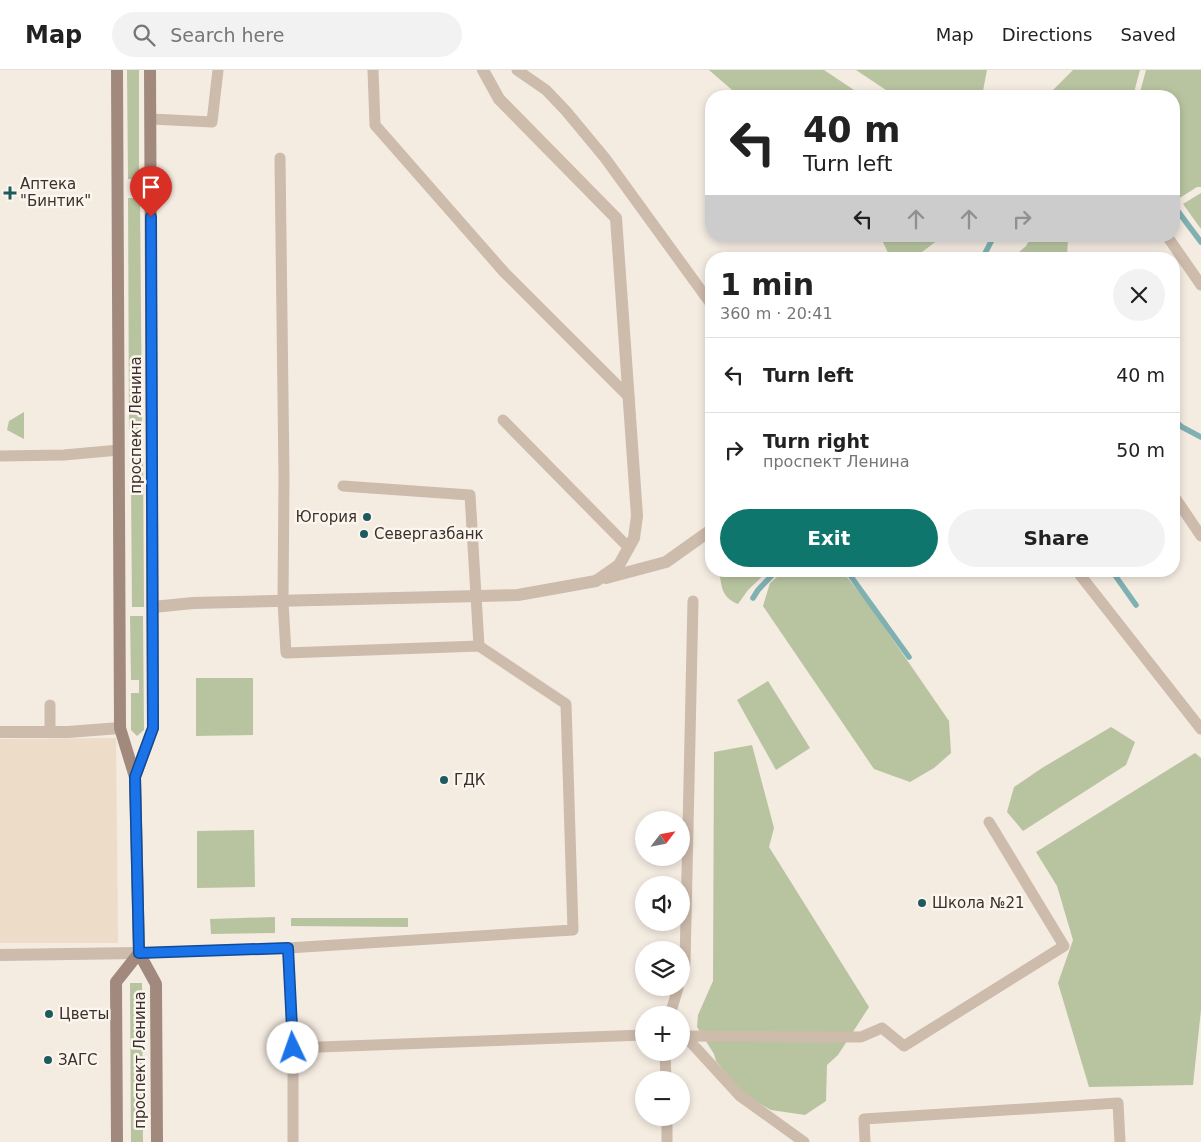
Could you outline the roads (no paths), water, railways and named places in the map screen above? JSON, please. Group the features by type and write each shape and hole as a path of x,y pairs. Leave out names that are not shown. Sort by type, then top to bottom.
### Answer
{"main road":[{"name":"проспект Ленина","path":"117,70 120,728 135,777 139,953 156,984 157,1142"},
{"name":"проспект Ленина","path":"135,777 153,728 150,70"},
{"name":"проспект Ленина","path":"117,1142 116,982 139,953"}],"street":[{"path":"483,70 499,99 616,218 637,516 634,538 619,565 596,581"},
{"path":"153,607 192,603 518,595 596,581 666,562 705,534"},
{"path":"0,732 50,732 120,728"},
{"path":"0,955 139,953"}],"lane":[{"path":"151,119 212,122 218,70"},
{"path":"373,70 375,125 504,272 628,397"},
{"path":"517,70 546,90 566,110 605,158 705,296"},
{"path":"139,953 288,948 573,930 566,704 479,646 286,653 280,158"},
{"path":"1180,255 1201,285"},
{"path":"503,420 629,548"},
{"path":"0,456 64,455 119,450"},
{"path":"343,486 470,495 479,646"},
{"path":"1180,505 1201,536"},
{"path":"1082,577 1201,729"},
{"path":"685,941 692,601"},
{"path":"50,705 50,732"},
{"path":"690,1036 861,1037 882,1028 904,1046 1064,946 988,822"},
{"path":"288,948 293,1048 294,1142"},
{"path":"293,1048 635,1035"},
{"path":"690,1043 740,1096 804,1142"},
{"path":"865,1142 864,1119 1118,1103 1120,1142"},
{"path":"667,1126 667,1142"}],"waterway":[{"path":"1180,214 1201,242"},
{"path":"986,252 991,242"},
{"path":"1180,425 1201,437"},
{"path":"753,598 770,577"},
{"path":"851,577 909,657"},
{"path":"1116,577 1136,605"}],"place":[{"name":"Аптека \"Бинтик\"","path":"10,193"},
{"name":"Югория","path":"367,517"},
{"name":"Севергазбанк","path":"364,534"},
{"name":"ГДК","path":"444,780"},
{"name":"Школа №21","path":"922,903"},
{"name":"Цветы","path":"49,1014"},
{"name":"ЗАГС","path":"48,1060"}]}
